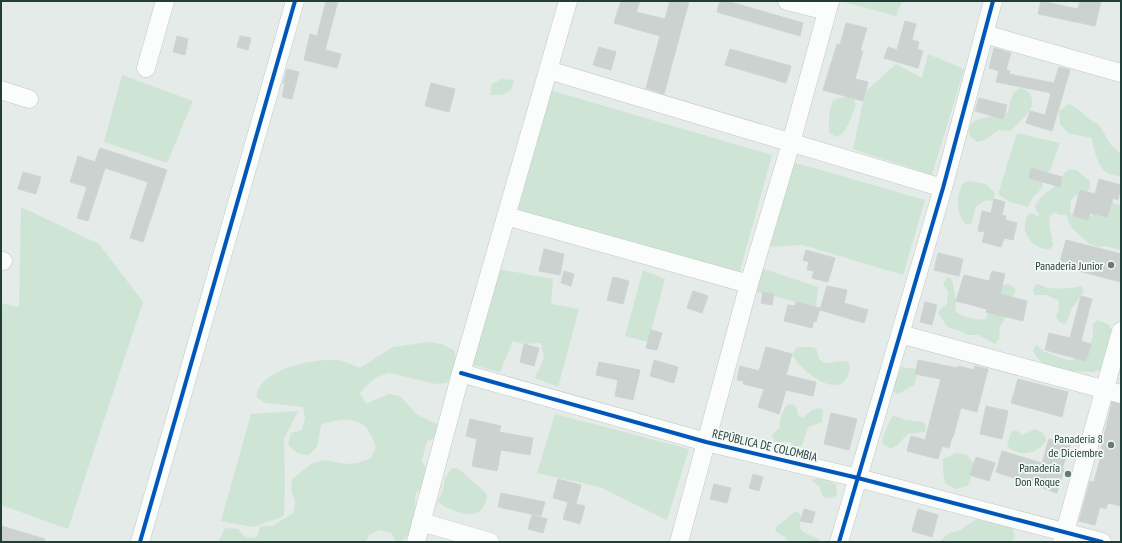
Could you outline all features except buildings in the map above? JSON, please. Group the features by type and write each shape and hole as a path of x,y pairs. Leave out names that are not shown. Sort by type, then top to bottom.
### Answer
{"street":[{"path":"146,68 165,1"},
{"path":"140,542 295,1"},
{"path":"416,542 461,373 568,1"},
{"path":"679,542 749,284 791,143 829,6 787,1"},
{"path":"839,542 943,188 993,1"},
{"path":"984,34 1121,73"},
{"path":"548,70 943,188"},
{"path":"1,90 29,99"},
{"path":"506,216 749,284"},
{"path":"1064,537 1113,392 1121,331"},
{"path":"900,334 1113,392"},
{"name":"REPÚBLICA DE COLOMBIA","path":"461,373 706,442 858,478 1064,537 1102,542"},
{"path":"421,522 490,542"}],"green space":[{"path":"840,1 902,1 896,16"},
{"path":"928,54 964,69 932,175 853,149 865,92 896,64 922,78"},
{"path":"122,75 193,101 167,163 104,142"},
{"path":"501,79 514,80 511,90 502,95 490,95 492,84"},
{"path":"1021,88 1030,94 1032,99 1030,110 1024,117 1010,131 999,130 984,140 978,142 973,139 969,134 972,123 977,120 1008,112 1013,95"},
{"path":"546,89 772,155 738,278 514,216"},
{"path":"843,97 854,99 856,105 848,125 842,134 837,137 829,133 829,114 833,100"},
{"path":"1069,104 1099,125 1111,145 1121,154 1121,176 1107,173 1099,164 1091,138 1068,133 1060,124 1059,111"},
{"path":"1017,133 1060,143 1051,168 1044,177 1042,188 1032,198 1028,207 1010,202 998,194"},
{"path":"789,161 925,200 903,275 803,245 766,247"},
{"path":"1069,170 1076,170 1090,181 1090,187 1087,192 1075,196 1071,200 1070,212 1075,216 1085,218 1090,216 1110,202 1121,205 1121,250 1105,246 1099,247 1088,243 1071,227 1066,215 1059,215 1054,212 1050,216 1049,221 1053,245 1050,249 1043,249 1037,246 1028,237 1025,231 1026,219 1030,213 1040,217 1035,207 1037,202 1058,183 1064,173"},
{"path":"969,181 986,184 995,193 992,201 986,200 976,206 972,223 967,225 960,216 958,199 963,183"},
{"path":"21,207 99,244 143,302 68,529 1,505 1,303 19,307"},
{"path":"761,268 818,287 816,307 753,291"},
{"path":"498,269 553,279 551,304 579,309 558,387 535,378 544,358 541,343 524,344 513,341 500,372 473,365"},
{"path":"643,270 665,279 648,342 625,336"},
{"path":"947,277 952,279 956,301 956,312 973,319 985,320 1000,287 1009,285 1016,290 1010,300 1008,312 1000,327 999,339 995,344 978,335 967,335 963,332 947,327 938,312 947,303 948,291 943,285"},
{"path":"1036,284 1056,289 1081,286 1084,291 1072,308 1065,324 1059,322 1056,317 1059,308 1058,300 1046,295 1035,295 1033,290"},
{"path":"1097,320 1109,325 1112,330 1105,368 1094,372 1054,371 1040,361 1033,351 1036,345 1045,352 1067,360 1073,360 1088,349 1093,337 1093,324"},
{"path":"429,342 441,344 454,350 455,367 447,383 436,384 389,373 377,377 360,393 366,404 389,394 400,396 416,414 437,424 435,438 427,441 422,460 429,475 425,485 416,493 414,515 407,536 396,542 391,533 380,530 369,535 366,542 218,542 225,528 238,529 246,538 257,537 260,526 272,526 293,513 295,501 291,490 292,479 311,464 323,460 346,464 358,463 371,458 376,447 369,432 363,425 353,420 342,420 321,425 317,447 308,455 297,453 288,445 291,433 302,430 305,418 303,407 266,403 256,397 260,386 267,379 275,373 296,365 317,361 337,360 360,368 393,347"},
{"path":"797,347 816,348 819,359 824,363 846,361 850,364 847,377 842,383 833,385 824,383 814,377 797,362 792,354"},
{"path":"901,367 915,369 917,374 914,385 898,394 893,391 895,379"},
{"path":"793,404 797,408 798,415 803,418 812,410 818,408 823,410 822,422 809,427 801,446 794,447 791,442 774,441 772,435 780,427 780,421 787,405"},
{"path":"298,411 284,439 284,516 253,527 221,521 251,414"},
{"path":"555,414 689,449 667,520 600,487 537,473"},
{"path":"893,415 905,420 923,422 926,426 925,432 908,434 891,449 882,442"},
{"path":"1035,429 1043,434 1046,441 1038,449 1033,452 1022,453 1012,450 1007,446 1010,435 1014,430 1023,436 1024,434"},
{"path":"956,453 967,455 974,464 970,481 967,486 956,489 945,483 943,459"},
{"path":"452,468 456,468 461,471 487,494 484,506 476,513 465,514 445,507 438,501 443,490 445,478"},
{"path":"820,478 826,479 836,485 836,496 825,498 821,493 820,487 811,480"},
{"path":"796,511 800,514 800,525 802,531 817,538 821,542 788,542 785,537 775,531 777,526"},
{"path":"980,517 1012,527 1015,537 1011,542 939,542 949,533 960,530"}],"cycle path":[{"path":"140,542 295,1"},
{"path":"839,542 943,188 993,1"},
{"path":"461,373 706,442 858,478 1102,542"}],"place":[{"name":"Panaderia Junior","path":"1111,265"},
{"name":"Panaderia 8 de Diciembre","path":"1111,445"},
{"name":"Panadería Don Roque","path":"1068,474"}]}
